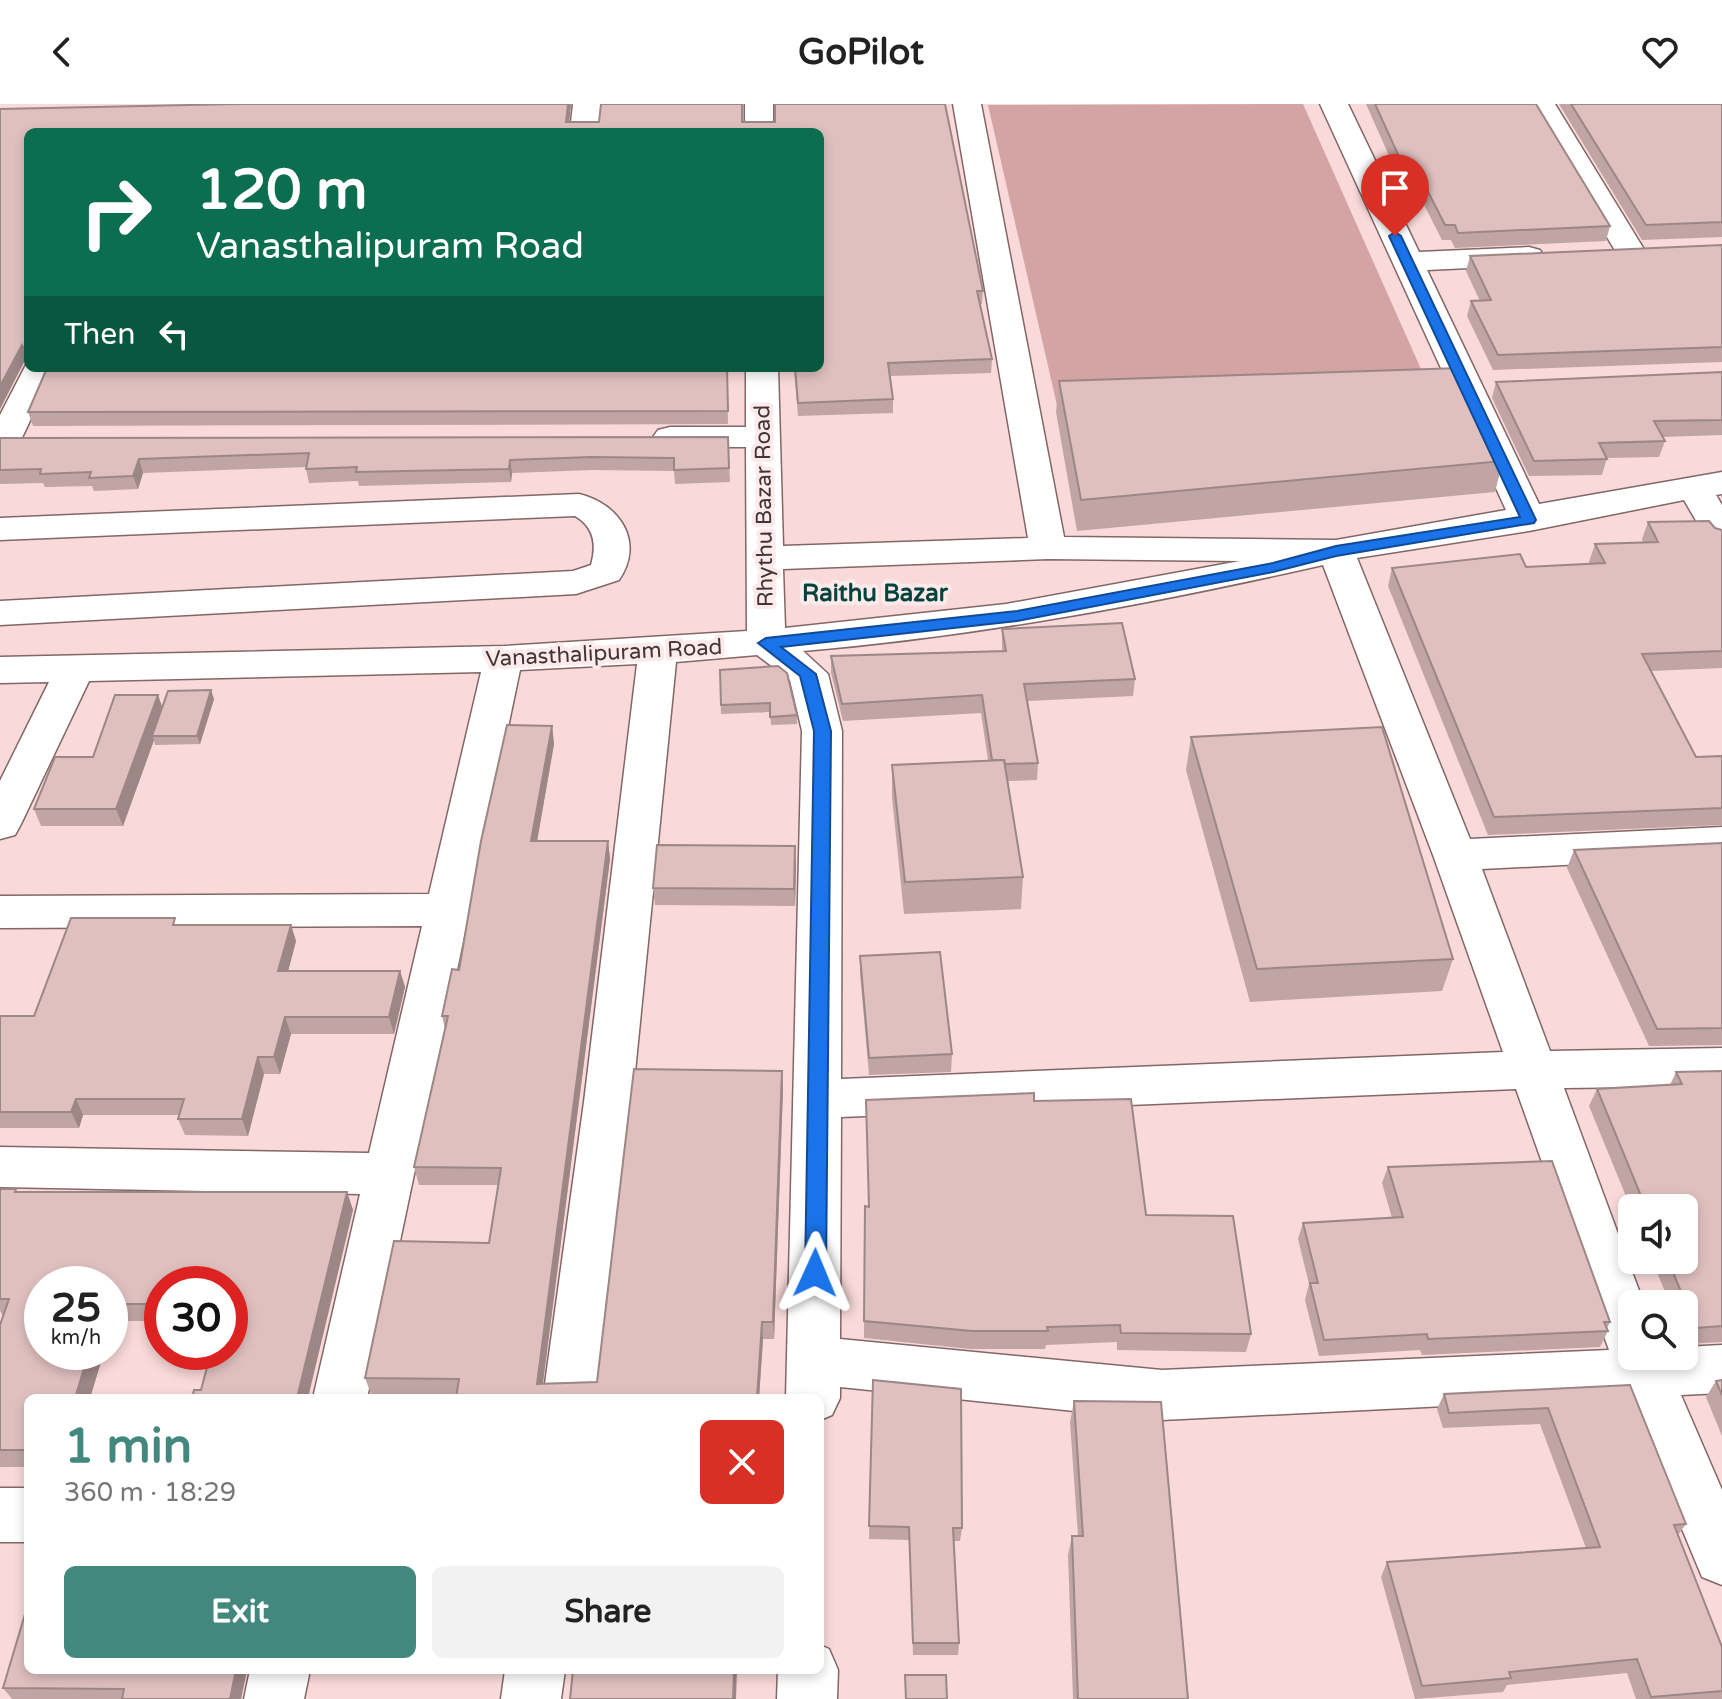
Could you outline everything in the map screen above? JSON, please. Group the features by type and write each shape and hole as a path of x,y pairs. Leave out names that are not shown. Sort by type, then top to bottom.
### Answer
{"street":[{"path":"584,128 587,104"},
{"path":"759,104 759,128"},
{"path":"967,104 1048,548"},
{"path":"1334,104 1407,262 1483,384 1529,520"},
{"path":"1541,104 1630,251"},
{"path":"1598,252 1661,250"},
{"path":"1407,262 1550,255"},
{"path":"15,439 38,372"},
{"name":"Rhythu Bazar Road","path":"762,372 766,643"},
{"path":"637,437 763,437"},
{"path":"1708,486 1722,535"},
{"name":"Vanasthalipuram Road","path":"0,670 503,660 658,652 1017,616 1273,567 1336,551 1529,520 1708,486"},
{"path":"0,529 579,505 594,508 609,528 612,544 606,572 576,582 0,613"},
{"path":"765,558 1048,548 1336,551 1455,855 1530,1070 1618,1304"},
{"path":"766,643 808,674 822,731 813,1379 1162,1395 1618,1359"},
{"path":"571,1394 608,1102 658,652"},
{"path":"341,1394 503,660"},
{"path":"0,824 75,669"},
{"path":"1455,855 1722,842"},
{"path":"0,912 448,910"},
{"path":"819,1099 1530,1070 1722,1067"},
{"path":"0,1167 389,1174"},
{"path":"1698,1366 1722,1369"},
{"path":"1643,1370 1722,1557"},
{"path":"0,1515 24,1515"},
{"path":"274,1699 279,1674"},
{"path":"531,1699 534,1674"},
{"path":"807,1699 808,1674"}],"shaded area":[{"path":"1303,104 1433,396 1057,405 988,105"}],"building":[{"path":"237,104 568,104 566,122 599,122 601,104 742,104 742,122 775,122 775,104 945,104 983,291 977,291 992,359 888,363 893,399 798,403 795,372 824,372 824,128 24,128 24,348 22,345 0,386 0,109"},
{"path":"1375,104 1536,104 1610,226 1458,233 1455,225 1445,225 1418,172 1406,172"},
{"path":"1571,104 1722,104 1722,222 1646,225"},
{"path":"1722,245 1722,347 1498,355 1471,301 1491,300 1470,256"},
{"path":"1460,368 1503,461 1081,500 1059,381"},
{"path":"45,372 727,372 728,411 28,412"},
{"path":"1722,372 1722,420 1654,421 1665,441 1599,443 1607,459 1534,461 1496,382"},
{"path":"728,437 729,468 674,470 674,458 591,457 510,460 509,469 356,472 357,467 306,469 309,453 139,459 133,476 89,478 91,472 40,474 41,469 0,470 0,438"},
{"path":"1709,521 1722,530 1722,651 1642,654 1696,757 1722,756 1722,808 1494,817 1392,568 1520,554 1526,567 1605,563 1595,544 1658,542 1648,522"},
{"path":"1122,623 1135,679 1024,684 1038,763 1005,764 1004,760 992,760 982,695 842,704 831,656 1006,651 1002,629"},
{"path":"778,666 787,673 797,715 770,717 770,703 721,705 720,670"},
{"path":"211,690 197,736 152,736 168,691"},
{"path":"115,695 158,695 116,809 34,809 55,757 93,757"},
{"path":"507,725 552,726 531,841 608,841 537,1384 597,1382 634,1069 782,1071 773,1322 762,1322 757,1394 457,1394 459,1379 365,1378 394,1241 489,1243 501,1168 414,1167 448,1016 442,1016 452,969 459,970 481,841"},
{"path":"1382,727 1453,959 1257,969 1191,737"},
{"path":"1004,760 1023,877 905,882 892,765"},
{"path":"1722,843 1722,1028 1657,1029 1574,850"},
{"path":"657,845 795,846 794,889 653,888"},
{"path":"71,918 175,918 173,925 291,925 278,971 400,971 389,1017 285,1017 274,1057 258,1057 242,1119 178,1119 184,1099 76,1099 71,1112 0,1112 0,1016 34,1016"},
{"path":"940,952 952,1054 869,1058 860,956"},
{"path":"1722,1071 1722,1326 1698,1328 1698,1290 1680,1290 1674,1274 1698,1274 1698,1194 1640,1194 1597,1089 1682,1084 1676,1072"},
{"path":"1034,1093 1034,1101 1131,1099 1146,1215 1233,1216 1251,1334 1121,1333 1120,1325 1047,1327 1048,1331 972,1331 864,1321 865,1206 869,1207 866,1100"},
{"path":"1552,1161 1610,1322 1604,1322 1608,1331 1428,1339 1427,1334 1324,1340 1310,1283 1318,1283 1303,1223 1403,1217 1388,1167"},
{"path":"0,1189 16,1189 15,1192 347,1192 298,1394 193,1394 194,1390 201,1390 206,1370 248,1370 248,1266 144,1266 144,1304 128,1304 128,1266 24,1266 24,1370 84,1370 76,1394 24,1394 24,1450 0,1450 0,1325 9,1299 0,1299"},
{"path":"873,1380 961,1389 962,1528 953,1528 959,1643 913,1643 909,1527 869,1526"},
{"path":"1722,1380 1722,1395 1716,1381"},
{"path":"1630,1385 1686,1524 1674,1525 1722,1647 1722,1691 1651,1697 1637,1659 1509,1672 1511,1678 1422,1686 1387,1562 1600,1547 1548,1408 1449,1413 1444,1394"},
{"path":"1074,1401 1161,1402 1188,1699 1078,1699 1072,1536 1083,1536"},
{"path":"24,1617 24,1674 235,1674 230,1699 122,1699 124,1689 3,1688"},
{"path":"573,1674 734,1674 733,1699 570,1699"},
{"path":"905,1675 946,1675 947,1699 906,1699"}],"district":[{"name":"Raithu Bazar","path":"875,593"}],"route":[{"path":"815,1273 822,731 808,674 766,643 1017,616 1273,567 1336,551 1529,520 1395,236"}]}
